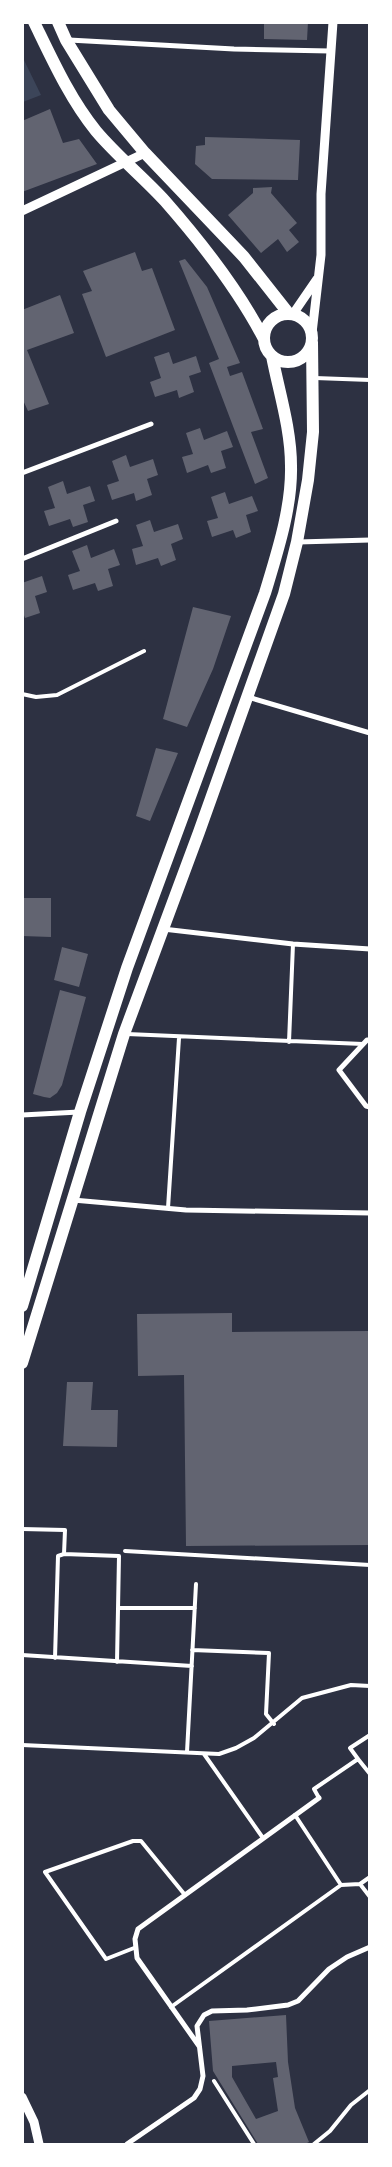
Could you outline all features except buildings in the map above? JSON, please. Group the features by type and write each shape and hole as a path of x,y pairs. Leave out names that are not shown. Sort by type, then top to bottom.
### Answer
{"main road":[{"path":"34,22 74,99 95,130 125,163 165,201 224,276 253,318 264,340 266,349 272,356 278,360 293,362 306,355 312,338"},
{"path":"22,1363 124,1034 284,594 298,542 312,441 312,338 305,321 290,314 244,257 144,153 109,110 66,40 58,22"},
{"path":"264,340 265,332 274,319 290,314"},
{"path":"22,1306 80,1112 127,968 265,593 276,556 290,489 291,465 281,396 272,356"}],"street":[{"path":"312,338 319,277 321,194 333,22"},
{"path":"66,40 234,49 330,51"},
{"path":"22,211 144,153"},
{"path":"290,314 319,277"},
{"path":"22,473 151,424"},
{"path":"22,559 116,520"},
{"path":"298,542 370,540"},
{"path":"247,697 370,733"},
{"path":"162,929 293,944 370,949"},
{"path":"370,1040 363,1044 339,1070 366,1106 370,1107"},
{"path":"22,1115 80,1112"},
{"path":"72,1200 168,1208 370,1213"},
{"path":"199,2046 137,1958 134,1948 138,1929 319,1798"},
{"path":"127,2144 194,2098 200,2089 203,2076 197,2026 204,2015 212,2011 247,2010 288,2005 298,2001 329,1969 347,1957 370,1947"},
{"path":"22,2097 34,2122 38,2144"}],"lane":[{"path":"312,378 370,380"},
{"path":"22,694 36,697 57,695 144,651"},
{"path":"289,1042 293,944"},
{"path":"124,1034 179,1038 363,1044"},
{"path":"168,1208 179,1038"},
{"path":"22,1529 65,1530 64,1554"},
{"path":"125,1551 370,1565"},
{"path":"55,1658 58,1556 64,1554 119,1556 117,1662"},
{"path":"187,1752 196,1584"},
{"path":"118,1608 194,1608"},
{"path":"192,1650 270,1653 266,1714 274,1724"},
{"path":"22,1655 192,1666"},
{"path":"22,1745 219,1754 236,1748 274,1724 302,1698 351,1686 370,1686"},
{"path":"370,1735 350,1748 370,1774"},
{"path":"204,1754 263,1838"},
{"path":"319,1798 314,1789 358,1759"},
{"path":"295,1815 340,1885"},
{"path":"134,1948 106,1958 45,1872 132,1841 141,1841 185,1895"},
{"path":"171,2007 340,1885 360,1884 370,1877"},
{"path":"360,1884 370,1897"},
{"path":"214,2081 254,2144"},
{"path":"315,2144 330,2131 351,2105 370,2090"}],"shaded area":[{"path":"22,59 41,95 23,102"}]}
